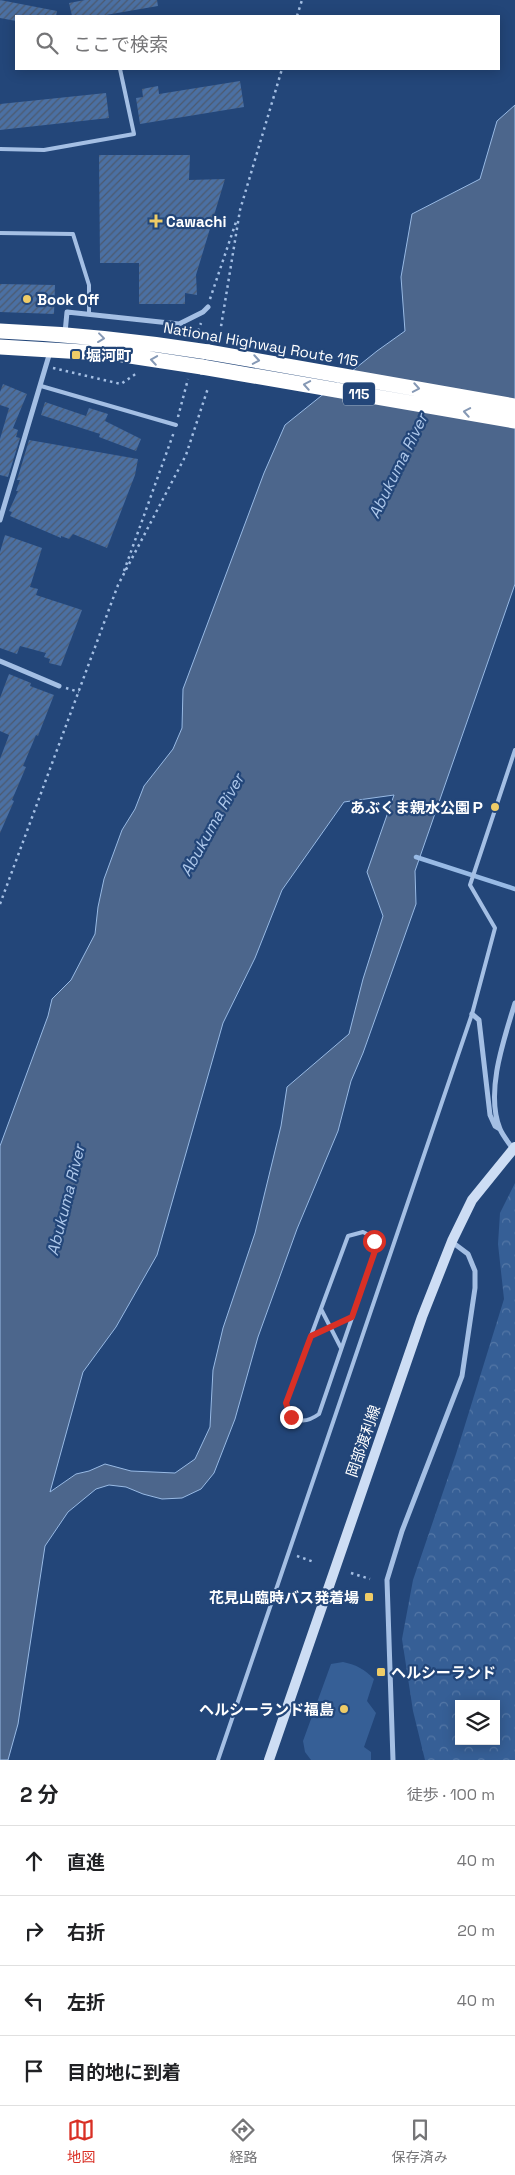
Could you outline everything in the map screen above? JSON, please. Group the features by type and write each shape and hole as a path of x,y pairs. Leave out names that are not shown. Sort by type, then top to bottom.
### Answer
{"highway":[{"name":"National Highway Route 115","path":"0,332 65,334 192,349 515,406"},
{"name":"115","path":"0,347 117,354 193,370 515,421"}],"main road":[{"name":"岡部渡利線","path":"268,1760 415,1335 452,1241 472,1200 514,1148"}],"street":[{"path":"65,334 67,312 179,324 203,312 208,307"},
{"path":"0,520 51,349"},
{"path":"0,661 59,686"},
{"path":"500,1129 495,1102 497,1074 504,1040 515,1003"},
{"path":"472,1014 479,1020 490,1115 495,1126 500,1129 514,1148"},
{"path":"393,1760 387,1580 402,1531 462,1376 475,1288 475,1270 468,1254 452,1241"}],"lane":[{"path":"0,149 44,150 134,134 120,70"},
{"path":"0,233 73,234 89,285 89,314"},
{"path":"41,386 176,425"},
{"path":"218,1760 472,1014 495,928 470,885 515,750"},
{"path":"362,1232 371,1236 376,1248 352,1317 319,1414 305,1421 296,1420 291,1417 286,1403 348,1236 362,1232"},
{"path":"321,1309 341,1348"},
{"path":"311,1336 352,1317"}],"path":[{"path":"297,15 302,0"},
{"path":"192,349 240,210 282,70"},
{"path":"219,341 240,210"},
{"path":"46,366 121,384 137,373 145,374"},
{"path":"180,378 193,370"},
{"path":"0,904 120,582 176,425 193,370"},
{"path":"120,582 186,455 208,388"},
{"path":"59,686 79,692"},
{"path":"289,1553 314,1562"},
{"path":"351,1573 370,1579"}],"green space":[{"path":"515,1183 515,1760 425,1760 413,1711 402,1639 413,1580 456,1454 504,1299 498,1244 500,1213"},
{"name":"ヘルシーランド福島","path":"343,1662 360,1668 374,1679 367,1701 376,1713 364,1747 371,1752 371,1760 311,1760 305,1752 303,1741 331,1664"}],"water":[{"name":"Abukuma River","path":"515,105 515,584 415,871 416,904 363,1053 351,1081 338,1131 297,1229 258,1337 235,1419 214,1473 201,1489 182,1498 162,1499 126,1487 109,1485 96,1489 68,1512 45,1546 18,1724 8,1760 0,1760 0,1146 48,1016 52,999 71,980 95,934 104,879 122,830 135,809 144,786 173,749 182,728 183,689 264,473 285,425 377,351 405,331 401,277 412,214 480,179 497,121","holes":["394,795 367,872 383,916 363,979 349,1034 287,1087 281,1126 255,1233 223,1328 213,1370 210,1427 195,1459 175,1473 131,1471 105,1464 76,1474 50,1492 83,1372 116,1327 157,1255 223,1023 255,958 282,890 344,802"]}],"building":[{"path":"0,0 57,11 56,15 15,15 15,21 0,18"},
{"path":"85,0 157,0 158,6 106,15 72,15 69,3"},
{"path":"240,81 244,107 140,124 136,98 143,97 142,89 158,86 159,94"},
{"path":"106,93 109,118 0,130 0,104"},
{"name":"Cawachi","path":"99,155 190,155 189,180 225,179 196,275 197,295 185,293 185,304 139,304 139,263 100,263"},
{"name":"Book Off","path":"0,284 55,285 54,314 0,312"},
{"path":"3,384 27,394 13,428 18,430 16,437 20,438 8,477 0,475 0,439 9,408 0,405 0,392"},
{"path":"45,402 86,416 89,408 108,414 105,421 141,439 136,451 99,437 100,434 41,415"},
{"path":"29,440 138,459 135,475 107,548 73,534 69,539 61,536 61,538 10,516 12,512 9,511 18,491 16,491 20,480 17,480"},
{"path":"5,535 42,548 30,587 38,589 36,595 82,610 61,666 49,663 50,659 44,657 46,653 20,646 17,654 0,648 0,552"},
{"path":"9,674 31,683 30,686 54,695 38,736 36,735 23,766 26,767 0,833 0,759 9,735 0,731 0,698"}],"waterway":[{"path":"416,857 515,889"}],"place":[{"name":"Cawachi","path":"156,221"},
{"name":"Book Off","path":"27,299"},
{"name":"堀河町","path":"76,355"},
{"name":"あぶくま親水公園Ｐ","path":"495,807"},
{"name":"花見山臨時バス発着場","path":"369,1597"},
{"name":"ヘルシーランド","path":"381,1672"},
{"name":"ヘルシーランド福島","path":"344,1709"}],"route":[{"path":"291,1417 287,1411 286,1403 311,1336 352,1317 376,1248 374,1241"}]}
